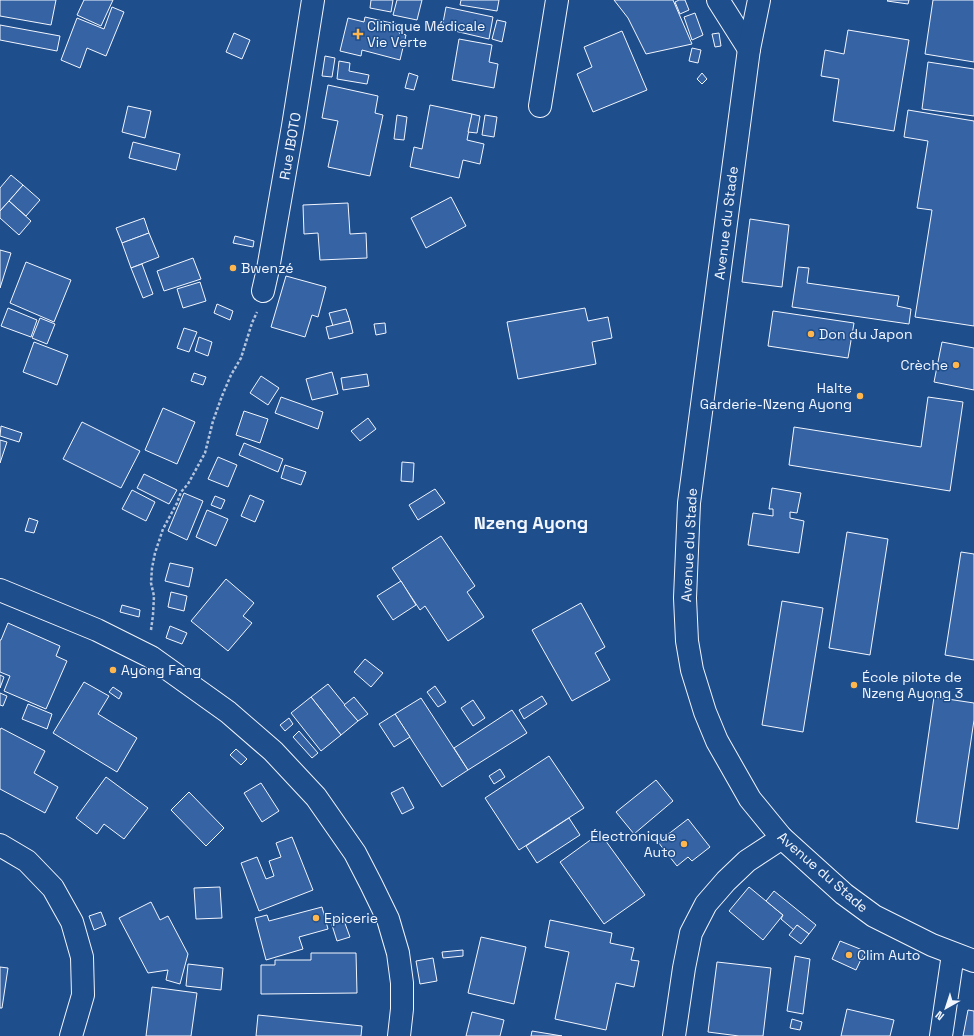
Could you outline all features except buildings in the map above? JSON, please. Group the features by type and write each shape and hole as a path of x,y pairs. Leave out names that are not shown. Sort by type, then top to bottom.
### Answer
{"street":[{"name":"Rue IBOTO","path":"263,291 293,126 313,0"},
{"path":"540,106 558,0"},
{"path":"718,0 749,49"},
{"name":"Avenue du Stade","path":"759,0 749,49 689,503 685,598 687,641 692,670 705,712 717,741 750,799 782,838 844,894 874,916 932,945 974,961"},
{"path":"755,22 767,0"},
{"path":"0,590 90,627 152,657 245,726 296,775 316,797 337,825 355,853 372,884 388,919 398,953 402,983 399,1036"},
{"path":"674,1036 684,968 691,933 706,904 726,881 747,861 782,838"},
{"path":"0,845 27,861 53,888 72,922 82,957 83,995 72,1036"},
{"path":"941,1036 953,954"}],"path":[{"path":"144,653 152,626 154,596 151,583 155,553 163,528 181,492 188,484 205,453 213,421 231,375 241,358 252,323 259,309 263,291"}],"place":[{"name":"Clinique Médicale Vie Verte","path":"358,34"},
{"name":"Bwenzé","path":"233,268"},
{"name":"Don du Japon","path":"811,334"},
{"name":"Crèche","path":"956,365"},
{"name":"Halte Garderie-Nzeng Ayong","path":"860,396"},
{"name":"Ayong Fang","path":"113,670"},
{"name":"École pilote de Nzeng Ayong 3","path":"854,685"},
{"name":"Électronique Auto","path":"684,844"},
{"name":"Epicerie","path":"316,918"},
{"name":"Clim Auto","path":"849,955"}],"district":[{"name":"Nzeng Ayong","path":"531,523"}]}
